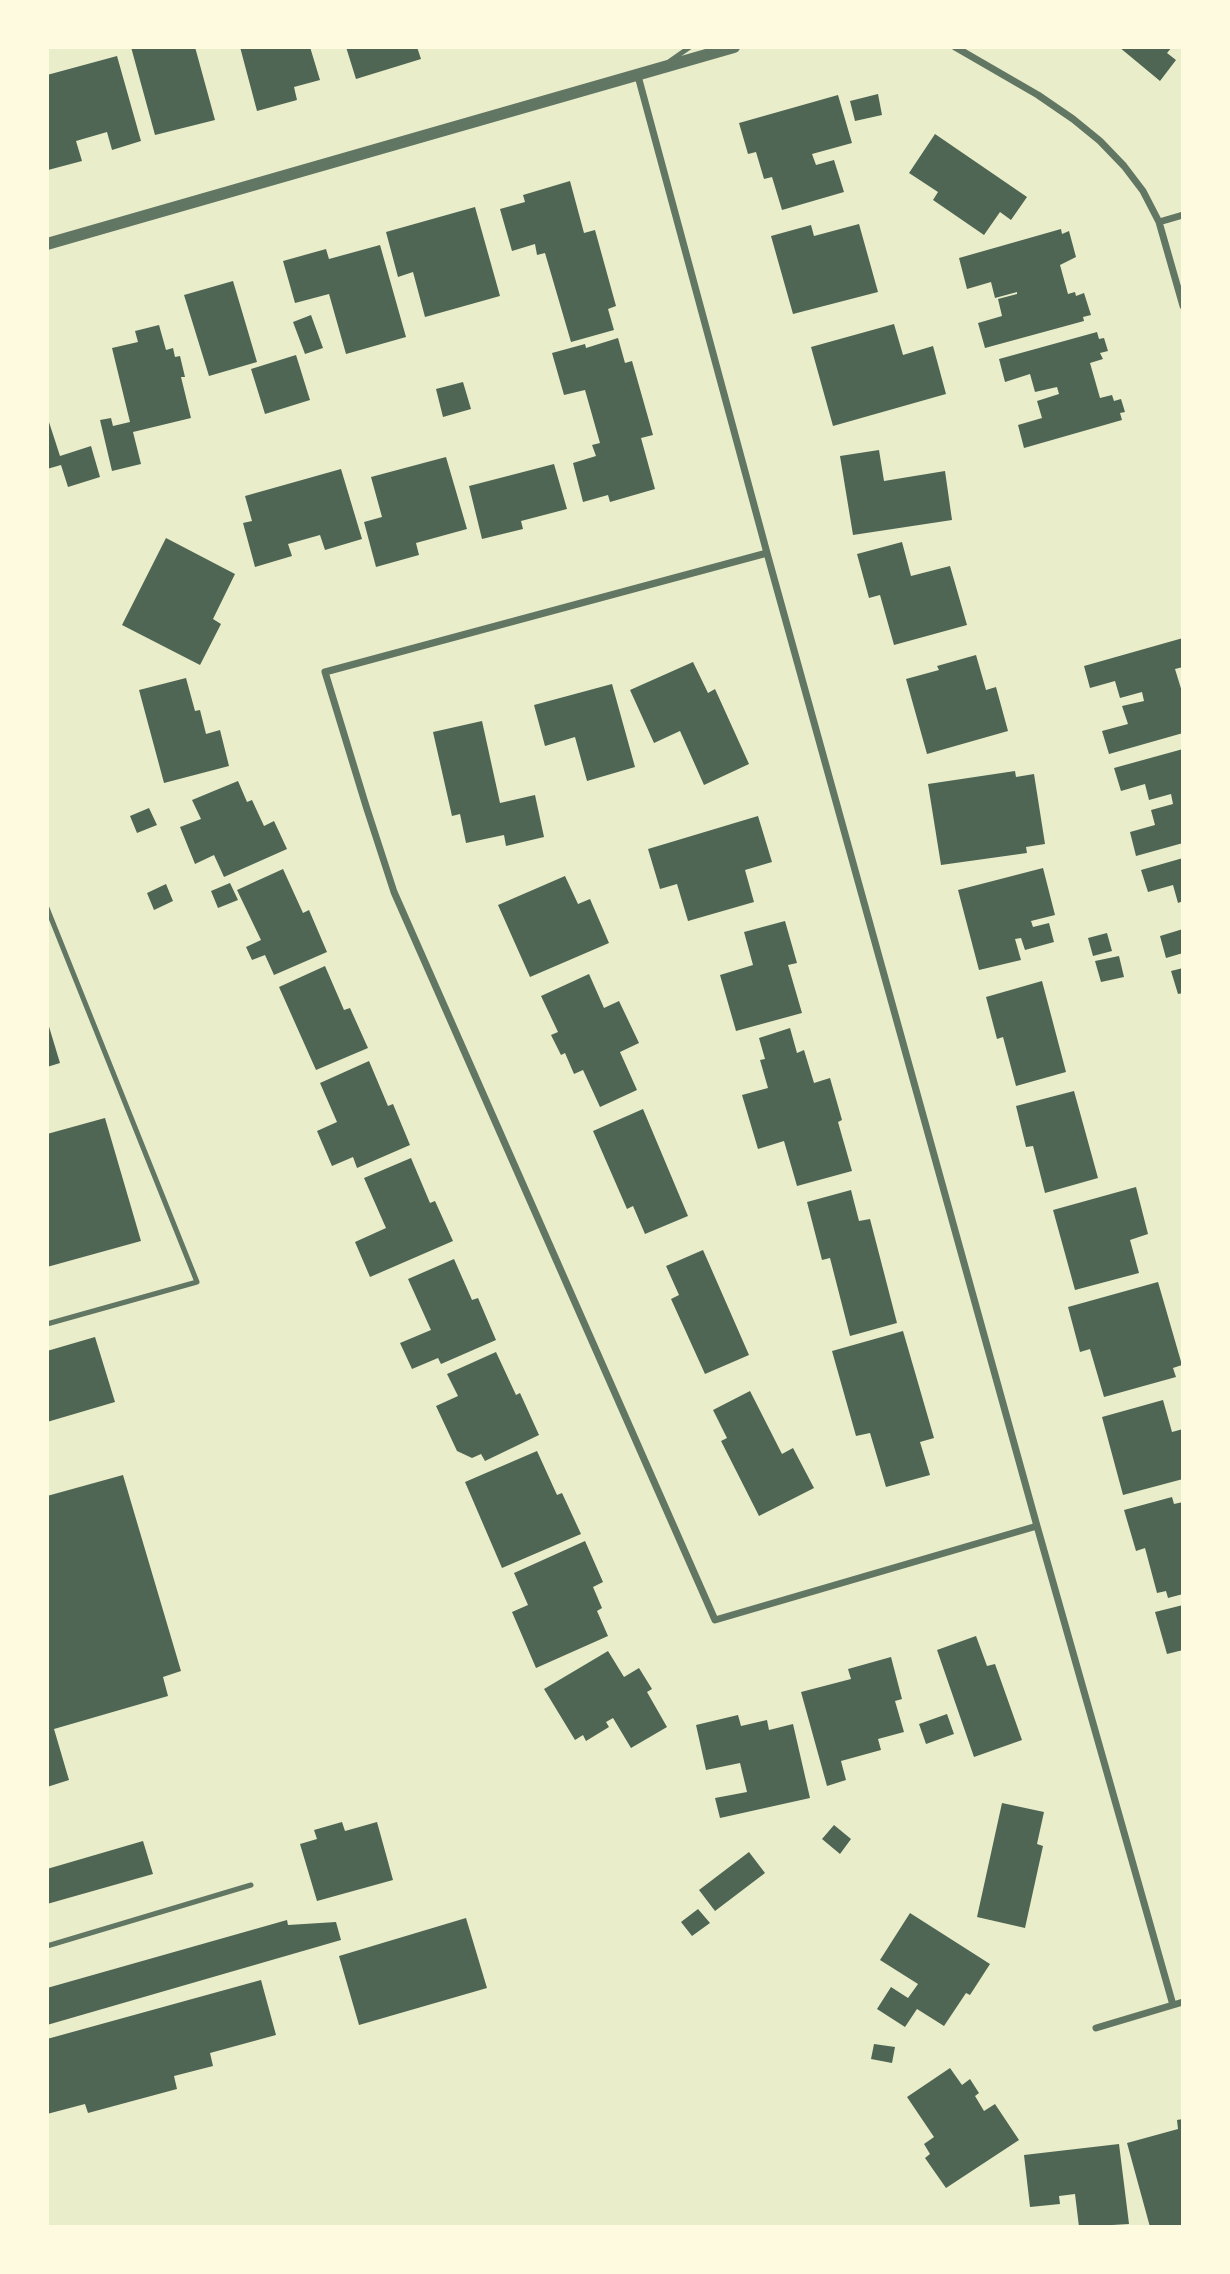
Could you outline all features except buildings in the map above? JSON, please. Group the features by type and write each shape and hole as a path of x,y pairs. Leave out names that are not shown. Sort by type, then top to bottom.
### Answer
{"street":[{"path":"47,244 734,47"},
{"path":"955,47 1038,95 1073,119 1100,141 1124,166 1143,191 1159,222 1183,306"},
{"path":"645,74 767,553 1037,1526 1173,2004"},
{"path":"1159,222 1183,215"},
{"path":"767,553 325,672 394,892 715,1620 1037,1526"},
{"path":"1096,2028 1183,2002"}],"lane":[{"path":"645,74 690,47"},
{"path":"47,908 197,1282 47,1324"},
{"path":"47,1946 251,1885"}]}
